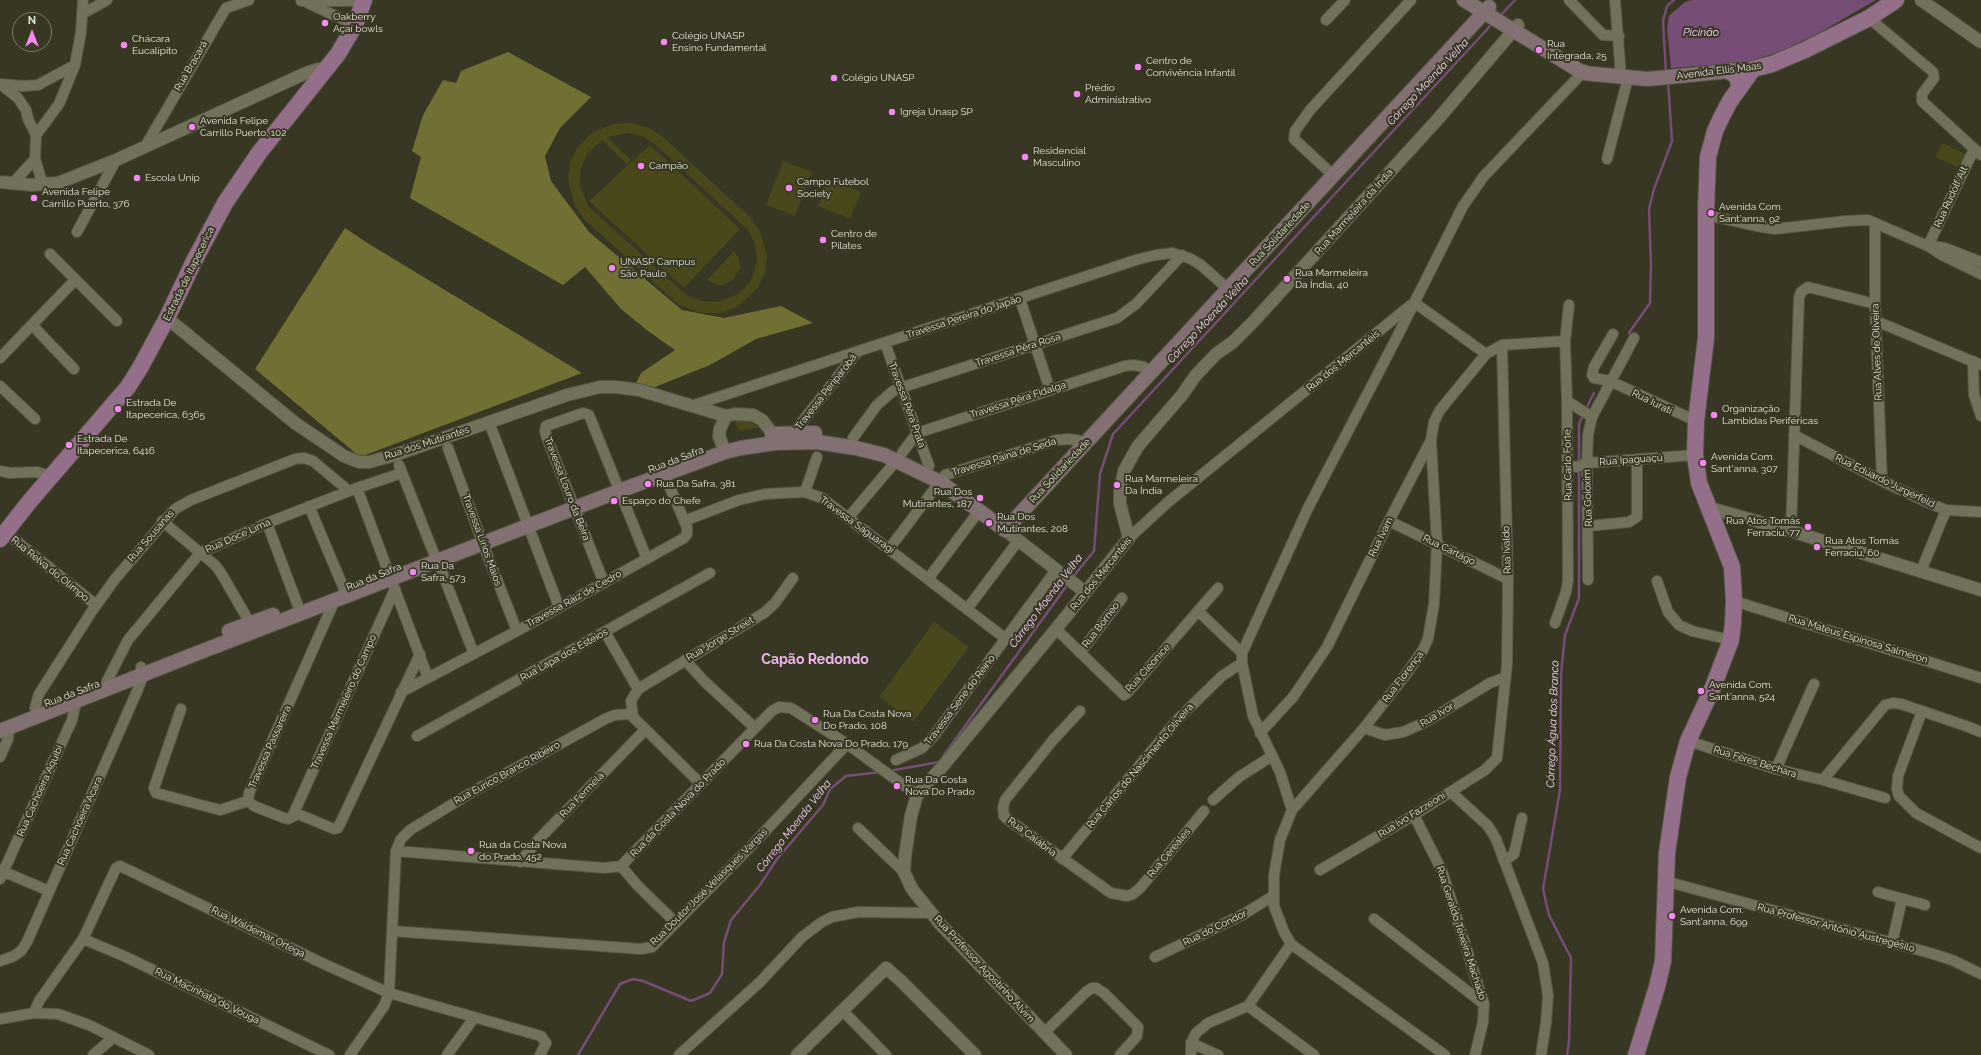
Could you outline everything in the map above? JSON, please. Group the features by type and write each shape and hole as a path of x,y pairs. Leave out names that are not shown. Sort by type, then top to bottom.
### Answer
{"main road":[{"name":"Avenida Ellis Maas","path":"1464,0 1485,8 1513,26 1556,47 1584,71 1598,75 1648,79 1754,69 1772,64 1805,50 1869,18 1896,0"},
{"name":"Estrada de Itapecerica","path":"2,535 128,387 167,318 194,261 236,187 258,153 338,54 368,2"},
{"name":"Rua Solidariedade","path":"1004,525 1485,8"},
{"path":"1636,1055 1662,969 1665,881 1673,804 1688,741 1713,687 1731,640 1734,579 1729,557 1699,483 1695,455 1696,421 1706,338 1706,178 1711,144 1722,116 1754,69"},
{"path":"1729,71 1738,77 1739,89"},
{"name":"Rua Solidariedade","path":"1082,441 1144,367 1226,287"},
{"path":"773,434 794,432 827,434 853,438 899,457 942,479 1004,525"},
{"name":"Rua da Safra","path":"3,727 35,708 107,681 141,671 334,602 392,580 436,558 617,487 723,448 773,434"},
{"path":"723,448 763,444 817,442 899,457 929,466 979,511 1004,525"},
{"name":"Rua da Safra","path":"617,487 664,474 723,448"},
{"name":"Rua da Safra","path":"3,727 76,702 141,671 250,623 344,589 392,580"}],"street":[{"path":"36,134 59,104 75,65 80,45 83,0"},
{"path":"82,14 107,0"},
{"name":"Rua Bracará","path":"146,145 223,4 249,0"},
{"path":"300,0 368,2"},
{"path":"300,0 355,25"},
{"path":"1326,20 1345,0"},
{"path":"1330,173 1294,139 1295,131 1311,109 1411,0"},
{"path":"1569,0 1603,35 1619,36"},
{"path":"1607,159 1625,78 1615,0"},
{"path":"1921,0 1981,42"},
{"path":"1869,18 1933,72 1934,78 1922,94 1922,101 1977,152"},
{"name":"Rua Marmeleira da Índia","path":"1129,538 1121,509 1120,492 1124,471 1138,446 1182,395 1196,375 1216,354 1233,342 1254,322 1438,119 1513,26"},
{"path":"43,185 35,158 36,134 28,119 26,110 18,98 0,84 24,86 38,85 75,65"},
{"path":"0,182 12,184 58,184 116,160 306,73 319,69 324,72"},
{"path":"1242,658 1308,508 1415,303 1463,206 1473,189 1484,176 1584,71"},
{"name":"Rua Rudolf Alt","path":"1928,246 1977,152"},
{"path":"12,184 35,158"},
{"path":"77,232 116,160"},
{"path":"1706,215 1761,227 1775,228 1857,220 1875,222 1928,246 1942,255 1981,274"},
{"name":"Rua Alves de Oliveira","path":"1875,222 1875,304 1882,481"},
{"path":"1928,246 1945,248 1981,262"},
{"path":"50,254 117,321"},
{"name":"Travessa Pereira do Japão","path":"691,406 1139,259 1163,254 1182,255 1201,265 1226,287"},
{"name":"Travessa Pêra Rosa","path":"853,438 877,406 893,391 1036,344 1109,322 1127,312 1182,255"},
{"path":"0,358 75,280"},
{"path":"1791,531 1798,303 1801,292 1808,287 1875,304"},
{"path":"1020,298 1050,390"},
{"path":"1415,303 1486,354"},
{"name":"Rua dos Mercantéis","path":"904,872 907,839 917,795 1056,629 1085,587 1129,538 1172,499 1415,303"},
{"name":"Rua Carlo Forte","path":"1555,622 1566,592 1568,580 1571,404 1565,341 1569,305"},
{"name":"Rua dos Mutirantes","path":"167,318 295,423 344,456 359,462 369,462 395,455 567,395 594,388 616,387 639,390 726,416"},
{"path":"1876,321 1977,363 1974,395 1981,416"},
{"path":"32,325 74,369"},
{"path":"1610,381 1594,378 1592,372 1613,334"},
{"name":"Rua Goioxim","path":"1588,580 1588,526 1585,464 1590,416 1634,338"},
{"path":"1502,346 1565,341"},
{"name":"Travessa Pêra Prata","path":"885,343 929,466"},
{"name":"Rua Ivam","path":"1260,733 1293,697 1327,647 1431,440 1434,422 1440,410 1486,354 1502,346"},
{"name":"Rua Ivaldo","path":"1498,754 1506,677 1508,579 1502,346"},
{"name":"Travessa Periparobá","path":"794,432 858,351"},
{"name":"Travessa Pêra Fidalga","path":"917,433 1125,366 1134,365 1144,367"},
{"name":"Rua Iurati","path":"1610,381 1696,421"},
{"path":"0,386 35,419"},
{"path":"1571,404 1590,416"},
{"name":"Travessa Louro da Beira","path":"604,583 545,431 545,428 548,425 583,413 588,414 647,559"},
{"path":"723,448 720,429 726,416 735,414 753,415 762,420 773,434"},
{"path":"492,430 559,607"},
{"path":"848,518 917,433"},
{"name":"Rua Eduardo Jurgerfeld","path":"1794,435 1882,481 1946,510 1981,512"},
{"name":"Travessa Paina de Seda","path":"942,479 1057,440 1082,441"},
{"name":"Rua Florença","path":"1292,810 1364,728 1412,666 1423,650 1428,639 1434,604 1437,544 1431,440"},
{"name":"Travessa Lírios Maios","path":"448,448 517,631"},
{"name":"Rua Ipaguaçú","path":"1569,465 1576,467 1585,464 1695,455"},
{"path":"805,492 817,457"},
{"name":"Rua Sousanas","path":"35,708 39,694 96,605 162,521 175,509 187,501 300,458 306,458 313,461 353,489"},
{"path":"1588,526 1629,522 1637,517 1637,459"},
{"name":"Rua Doce Lima","path":"107,681 128,640 200,553 267,523 401,469 474,654"},
{"path":"0,471 41,472 51,476"},
{"name":"Travessa Raiz de Cedro","path":"401,692 517,631 686,536 687,530 684,521 664,474"},
{"path":"889,549 942,479"},
{"path":"353,489 392,580 428,678"},
{"name":"Travessa Saguaragi","path":"684,521 739,500 765,494 805,492 822,498 1006,639"},
{"path":"309,506 344,589"},
{"path":"1710,508 1791,531 1981,590"},
{"path":"1922,571 1946,510"},
{"path":"928,579 979,511"},
{"path":"162,521 221,573 250,623"},
{"name":"Rua Cartágo","path":"1389,521 1508,579"},
{"path":"267,523 298,606"},
{"path":"1004,525 1018,541 1059,568"},
{"path":"1004,525 1085,587"},
{"name":"Rua Relva do Olimpo","path":"2,535 96,605"},
{"path":"967,609 1018,541"},
{"name":"Travessa Sene do Reino","path":"896,760 927,745 1059,568"},
{"name":"Rua Lapa dos Esteios","path":"417,736 710,573"},
{"name":"Rua Jorge Street","path":"638,689 764,613 775,603 793,578"},
{"name":"Travessa Marmeleiro do Campo","path":"293,816 392,580"},
{"path":"1656,582 1668,612 1679,625 1692,630 1731,640"},
{"name":"Rua Cleonice","path":"1056,629 1124,695 1218,588"},
{"name":"Rua Borneo","path":"1080,653 1122,598"},
{"name":"Rua Mateus Espinosa Salmeron","path":"1734,601 1981,678"},
{"name":"Travessa Passareira","path":"334,602 251,787 248,801 254,806 284,818 288,819 293,816 301,815 334,829 338,828 420,654"},
{"path":"1198,611 1242,658 1251,708 1260,733 1280,772 1292,810 1277,853 1273,896 1279,921 1291,944 1445,1055"},
{"path":"605,632 638,689 631,701 631,714 645,730 701,784"},
{"name":"Rua Carlos do Nascimento Oliveira","path":"1062,859 1178,719 1242,658"},
{"path":"685,660 705,682 755,728"},
{"name":"Rua Cachoeira Acara","path":"0,960 14,956 21,951 138,689 141,671"},
{"name":"Rua Ivor","path":"1364,728 1385,735 1403,732 1426,722 1490,683 1506,677"},
{"path":"1776,769 1814,684"},
{"name":"Rua Cachoeira Aquibi","path":"1,873 69,727 76,702"},
{"path":"1823,780 1885,705 1893,703 1901,704 1981,732"},
{"name":"Rua da Costa Nova do Prado","path":"621,866 775,708 791,708 847,744 917,795"},
{"path":"181,709 154,788 156,793 220,810 248,801"},
{"name":"Rua Calábria","path":"1080,711 1034,763 1005,800 1003,808 1004,816 1111,894 1127,896 1133,894"},
{"path":"1922,711 1898,776 1897,789 1899,796 1916,813 1981,848"},
{"name":"Rua Eurico Branco Ribeiro","path":"396,851 401,839 410,830 474,791 612,715 631,714"},
{"path":"0,757 8,739 3,727"},
{"name":"Rua Fermela","path":"520,862 538,840 645,730"},
{"name":"Rua Feres Bechara","path":"1688,741 1776,769 1823,780 1885,798"},
{"name":"Rua Doutor José Velasques Vargas","path":"392,931 641,949 656,945 847,744"},
{"name":"Rua Ivo Fazzeoni","path":"1320,870 1414,815 1485,770 1495,761 1498,754"},
{"path":"1213,800 1239,777 1272,756"},
{"path":"1451,792 1488,826 1496,839 1543,963 1548,996 1541,1055"},
{"name":"Rua Cereales","path":"1133,894 1204,811"},
{"name":"Rua Geraldo Teixeira Machado","path":"1414,815 1442,871 1484,1004 1475,1055"},
{"path":"1504,861 1514,854 1522,818"},
{"path":"858,828 904,872 912,889 931,913"},
{"path":"350,1055 384,1006 390,993 396,851 604,868 621,866 637,885 676,923"},
{"name":"Rua Waldemar Ortega","path":"34,1013 39,1001 83,939 113,873 116,868 120,866 324,964 390,993 543,1037 545,1040 545,1046 540,1055"},
{"path":"1,873 49,891"},
{"name":"Rua Professor Antônio Austregésilo","path":"1665,881 1952,960 1981,974"},
{"path":"1878,892 1925,905"},
{"name":"Rua do Condor","path":"1155,957 1244,914 1273,896"},
{"path":"1892,943 1902,899"},
{"name":"Rua Professor Agostinho Alvim","path":"679,1055 760,982 802,937 822,922 832,917 858,912 931,913 1066,1055"},
{"path":"1374,919 1484,1004"},
{"name":"Rua Macinhata do Vouga","path":"83,939 126,957 329,1055"},
{"path":"1190,1055 1191,1043 1196,1033 1208,1023 1248,1006 1291,944"},
{"path":"797,1055 886,968 900,980 975,1055"},
{"path":"1044,1033 1086,992 1092,988 1096,988 1104,993 1138,1027 1137,1036 1120,1055"},
{"path":"1248,1006 1314,1055"},
{"path":"843,1011 886,1055"},
{"path":"0,1019 47,1012 72,1018 114,1036 149,1055"},
{"path":"447,1055 474,1018"},
{"path":"93,1055 114,1036"},
{"path":"1191,1043 1218,1055"}],"shaded area":[{"path":"508,52 591,97 560,128 545,156 551,181 589,232 682,310 724,318 781,306 813,323 756,339 710,365 655,387 635,385 641,373 675,350 621,309 585,267 563,285 410,198 421,157 412,151 423,115 443,80 456,83 461,71"},
{"path":"632,123 649,128 664,138 750,217 760,231 767,256 765,273 757,289 737,307 721,313 703,313 678,304 585,220 575,206 568,180 570,163 578,147 590,134 614,124","holes":["628,133 644,137 657,146 748,230 755,244 757,260 750,282 739,294 716,302 701,301 686,295 588,206 580,184 581,168 587,154 602,140 627,164 631,160 607,137"]},
{"path":"1942,143 1967,155 1960,168 1935,157"},
{"path":"650,145 740,229 684,288 589,201"},
{"name":"Campo Futebol Society","path":"783,161 812,172 795,216 766,205"},
{"path":"829,179 861,192 850,219 818,206"},
{"path":"345,228 582,373 360,457 255,369"},
{"path":"734,251 739,259 740,268 733,280 723,285 718,285 707,280"},
{"path":"738,420 751,422 759,427 740,431 735,423"},
{"path":"934,622 969,647 913,722 879,697"}],"water":[{"name":"Picinão","path":"1692,0 1876,0 1819,33 1784,50 1748,62 1671,68 1667,28 1669,16 1685,2"}],"waterway":[{"name":"Córrego Moenda Velha","path":"1500,16 1515,0"},
{"name":"Córrego Água dos Branco","path":"1666,73 1663,21 1667,6 1674,0"},
{"name":"Córrego Moenda Velha","path":"1072,578 1094,551 1100,474 1113,434 1492,24"},
{"name":"Córrego Água dos Branco","path":"1629,333 1650,303 1651,265 1649,209 1654,189 1672,141 1668,82"},
{"name":"Córrego Água dos Branco","path":"1585,411 1594,393"},
{"name":"Córrego Água dos Branco","path":"1579,463 1579,424 1583,415"},
{"name":"Córrego Água dos Branco","path":"1567,1055 1569,1043 1571,958 1549,915 1543,889 1560,790 1561,674 1565,635 1579,598 1579,468"},
{"name":"Córrego Moenda Velha","path":"944,755 1068,584"},
{"name":"Córrego Moenda Velha","path":"889,771 939,762"},
{"name":"Córrego Moenda Velha","path":"578,1055 620,984 633,979 643,981 691,1001 710,993 722,974 724,942 731,920 760,885 777,859 823,805 830,789 846,776 881,772"}],"place":[{"name":"Oakberry Açaí bowls","path":"325,23"},
{"name":"Colégio UNASP Ensino Fundamental","path":"664,42"},
{"name":"Chácara Eucalípito","path":"124,45"},
{"name":"Rua Integrada, 25","path":"1539,50"},
{"name":"Centro de Convivência Infantil","path":"1138,67"},
{"name":"Colégio UNASP","path":"834,78"},
{"name":"Prédio Administrativo","path":"1077,94"},
{"name":"Igreja Unasp SP","path":"892,112"},
{"name":"Avenida Felipe Carrillo Puerto, 102","path":"192,127"},
{"name":"Residencial Masculino","path":"1025,157"},
{"name":"Campão","path":"641,166"},
{"name":"Escola Unip","path":"137,178"},
{"name":"Campo Futebol Society","path":"789,188"},
{"name":"Avenida Felipe Carrillo Puerto, 376","path":"34,198"},
{"name":"Avenida Com. Sant'anna, 92","path":"1711,213"},
{"name":"Centro de Pilates","path":"823,240"},
{"name":"UNASP Campus São Paulo","path":"612,268"},
{"name":"Rua Marmeleira Da Índia, 40","path":"1287,279"},
{"name":"Estrada De Itapecerica, 6365","path":"118,409"},
{"name":"Organização Lambidas Periféricas","path":"1714,415"},
{"name":"Estrada De Itapecerica, 6416","path":"69,445"},
{"name":"Avenida Com. Sant'anna, 307","path":"1703,463"},
{"name":"Rua Da Safra, 381","path":"648,484"},
{"name":"Rua Marmeleira Da Índia","path":"1117,485"},
{"name":"Rua Dos Mutirantes, 187","path":"980,498"},
{"name":"Espaço do Chefe","path":"614,501"},
{"name":"Rua Dos Mutirantes, 208","path":"989,523"},
{"name":"Rua Atos Tomás Ferraciu, 77","path":"1808,527"},
{"name":"Rua Atos Tomás Ferraciu, 60","path":"1817,547"},
{"name":"Rua Da Safra, 573","path":"413,572"},
{"name":"Avenida Com. Sant'anna, 524","path":"1701,691"},
{"name":"Rua Da Costa Nova Do Prado, 108","path":"815,720"},
{"name":"Rua Da Costa Nova Do Prado, 179","path":"746,744"},
{"name":"Rua Da Costa Nova Do Prado","path":"897,786"},
{"name":"Rua da Costa Nova do Prado, 452","path":"471,851"},
{"name":"Avenida Com. Sant'anna, 699","path":"1672,916"}],"district":[{"name":"Capão Redondo","path":"815,660"}]}
